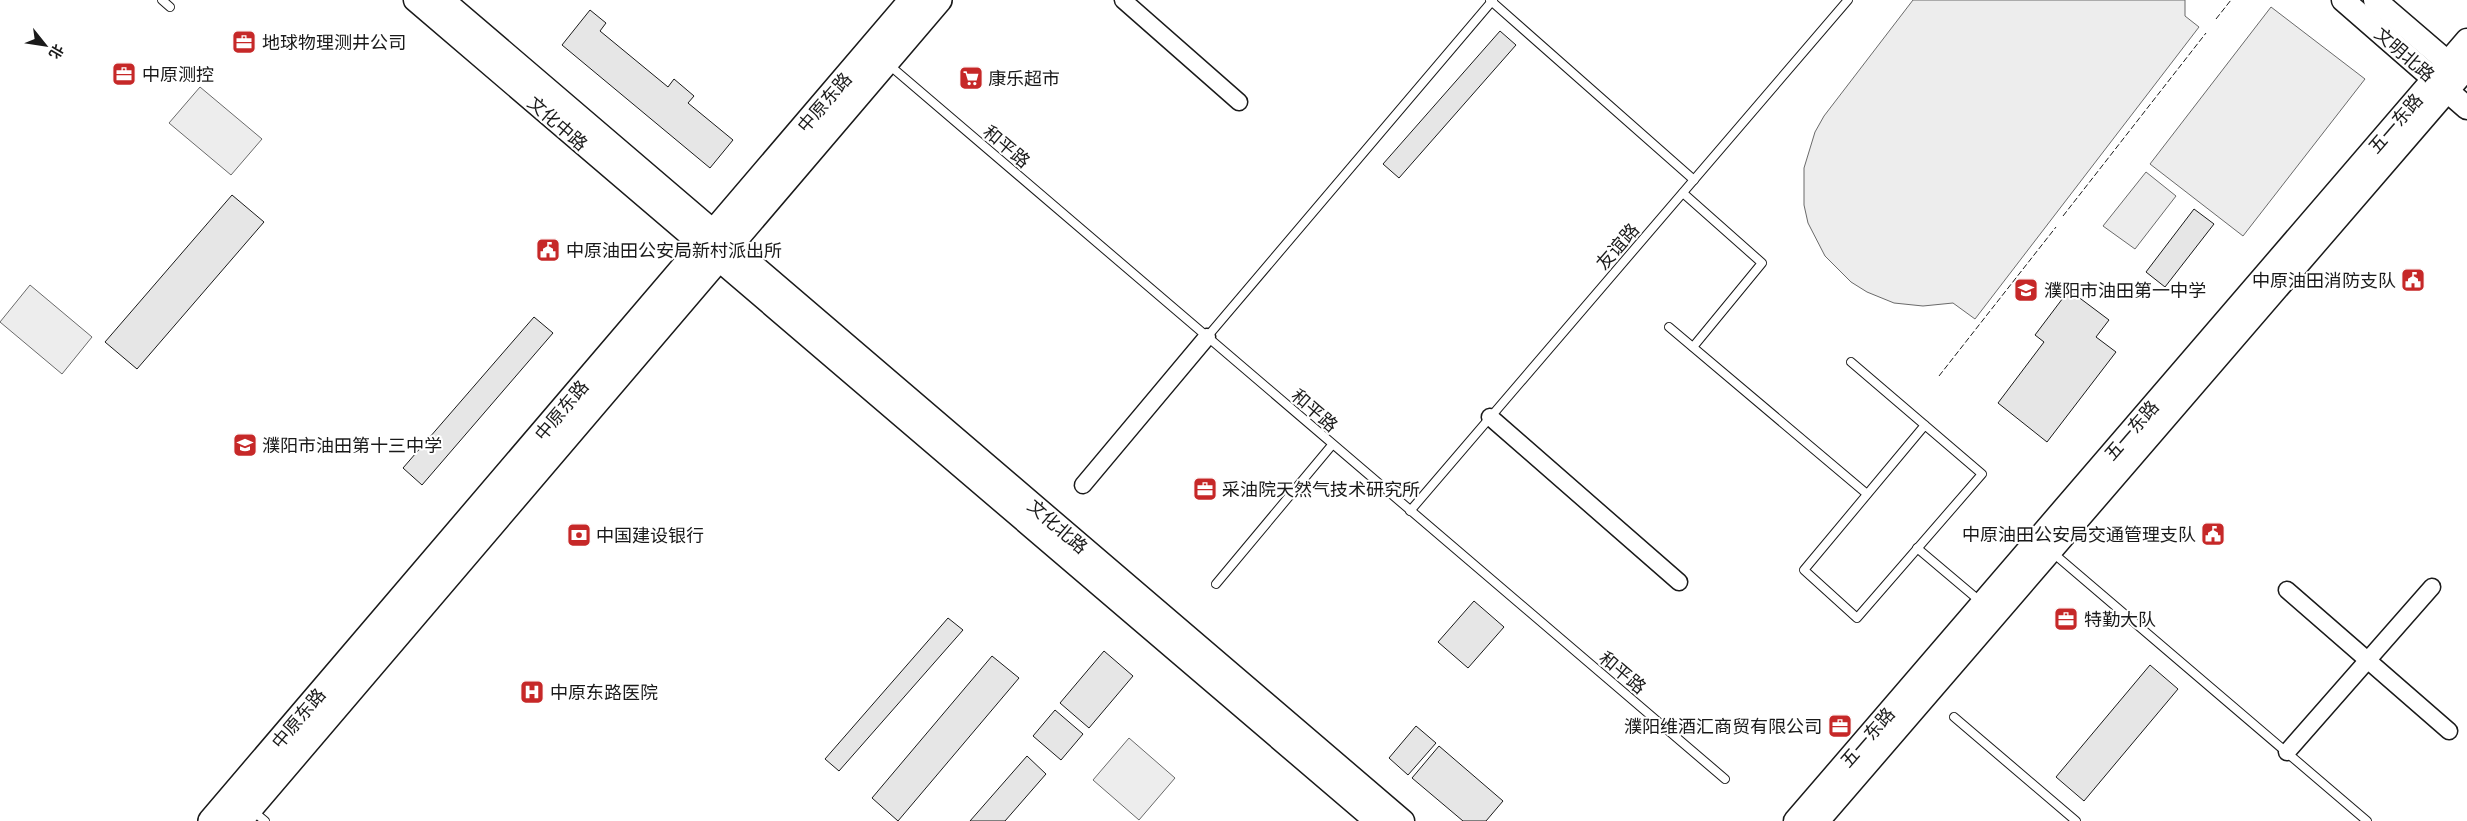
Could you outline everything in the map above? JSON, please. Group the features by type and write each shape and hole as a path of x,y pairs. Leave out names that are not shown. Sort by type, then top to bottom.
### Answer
{"main road":[{"name":"中原东路","path":"251,817 716,245 912,0"},
{"name":"中原东路","path":"211,821 716,245 886,63 939,0"}],"street":[{"name":"文化中路","path":"415,0 716,245"},
{"name":"文化中路","path":"443,0 716,245"},
{"path":"1123,0 1239,102"},
{"name":"文明北路","path":"2343,0 2454,75"},
{"name":"文明北路","path":"2375,0 2454,75 2467,108"},
{"name":"五一东路","path":"1818,821 2044,545 2454,75 2467,40"},
{"name":"文化北路","path":"716,245 1376,821"},
{"name":"文化北路","path":"716,245 1403,821"},
{"path":"1083,485 1207,337"},
{"path":"1490,417 1679,582"},
{"name":"五一东路","path":"1795,821 1982,604 2044,545"},
{"path":"2287,752 2432,587"},
{"path":"2288,590 2449,731"}],"lane":[{"path":"162,0 170,7"},
{"name":"友谊路","path":"1410,511 1848,0"},
{"path":"1207,337 1492,1 1694,180"},
{"name":"和平路","path":"886,63 1725,778"},
{"path":"1683,192 1762,264 1693,347"},
{"path":"1669,327 1867,494"},
{"path":"1851,362 1925,425 1982,474 1857,618 1804,570 1925,425"},
{"path":"1216,584 1332,445"},
{"path":"2044,545 2367,821"},
{"path":"1917,548 1982,604"},
{"path":"1954,717 2076,821"}],"shaded area":[{"path":"1913,0 2185,0 2185,16 2199,27 1975,319 1953,303 1923,306 1894,303 1867,292 1851,282 1825,256 1808,223 1804,205 1804,168 1815,132 1824,116"},
{"path":"2271,7 2365,79 2243,236 2150,164"},
{"path":"200,87 262,139 231,175 169,123"},
{"path":"2146,172 2176,196 2135,249 2103,226"},
{"path":"30,285 92,337 62,374 0,322"},
{"path":"1129,738 1175,778 1139,820 1093,780"}],"building":[{"path":"590,10 606,23 600,31 668,87 674,79 694,96 688,103 733,140 710,168 562,45"},
{"path":"1500,31 1516,45 1399,178 1383,164"},
{"path":"232,195 264,222 137,369 105,342"},
{"path":"2194,209 2214,224 2165,287 2146,272"},
{"path":"2069,290 2109,320 2096,337 2116,352 2047,442 1998,403 2044,342 2035,335"},
{"path":"534,317 553,333 422,485 403,468"},
{"path":"1474,601 1504,627 1468,668 1438,642"},
{"path":"948,618 963,630 839,771 825,759"},
{"path":"1104,651 1133,676 1089,728 1060,703"},
{"path":"992,656 1019,678 898,821 872,798"},
{"path":"2150,665 2178,689 2084,801 2056,777"},
{"path":"1055,710 1083,734 1061,760 1033,736"},
{"path":"1416,726 1436,743 1408,775 1389,758"},
{"path":"1439,746 1503,801 1486,821 1463,821 1412,778"},
{"path":"1027,756 1046,774 1005,821 970,821"}],"fence":[{"path":"2216,19 2231,0"},
{"path":"2063,216 2206,33"},
{"path":"1939,376 2056,227"}],"place":[{"name":"地球物理测井公司","path":"244,42"},
{"name":"中原测控","path":"124,74"},
{"name":"康乐超市","path":"971,78"},
{"name":"中原油田公安局新村派出所","path":"548,250"},
{"name":"中原油田消防支队","path":"2413,280"},
{"name":"濮阳市油田第一中学","path":"2026,290"},
{"name":"濮阳市油田第十三中学","path":"245,445"},
{"name":"采油院天然气技术研究所","path":"1205,489"},
{"name":"中原油田公安局交通管理支队","path":"2213,534"},
{"name":"中国建设银行","path":"579,535"},
{"name":"特勤大队","path":"2066,619"},
{"name":"中原东路医院","path":"532,692"},
{"name":"濮阳维酒汇商贸有限公司","path":"1840,726"}]}
